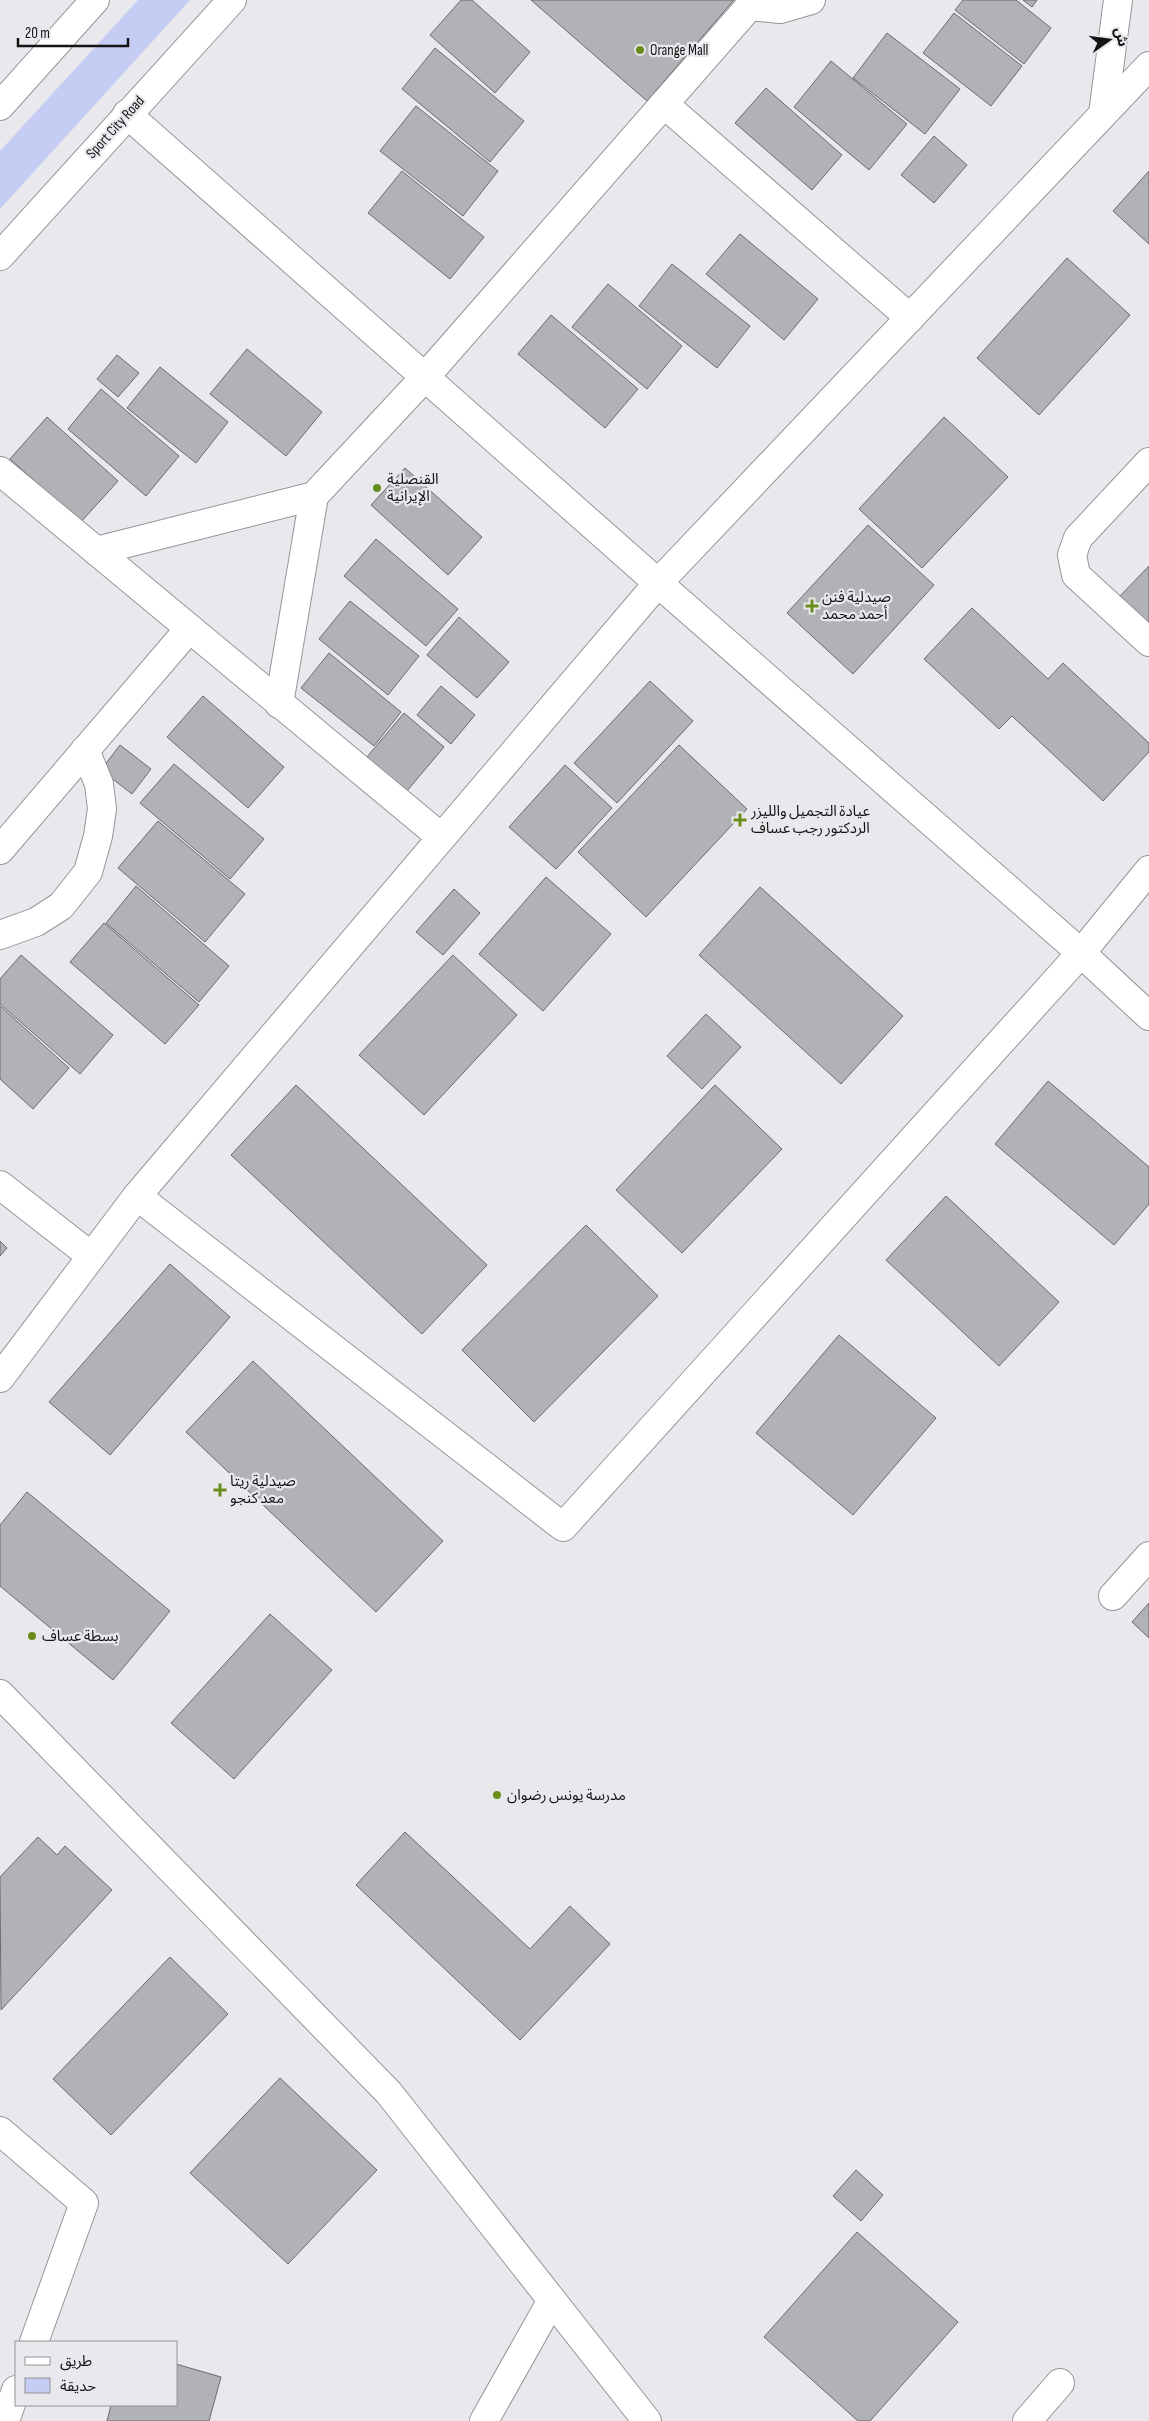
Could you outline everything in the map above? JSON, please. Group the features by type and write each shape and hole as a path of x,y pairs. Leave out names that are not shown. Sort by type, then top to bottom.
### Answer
{"street":[{"path":"0,106 95,0"},
{"name":"Sport City Road","path":"0,256 232,0"},
{"path":"96,551 314,496 425,377 753,3 780,9 811,0"},
{"path":"1103,114 1118,0"},
{"path":"0,1378 137,1196 658,583 1149,66"},
{"path":"664,104 910,318"},
{"path":"127,114 658,583 1081,953 1149,1016"},
{"path":"1149,462 1078,538 1072,555 1076,575 1149,642"},
{"path":"0,471 279,704 442,837"},
{"path":"279,704 314,496"},
{"path":"0,850 189,628"},
{"path":"0,935 36,922 61,906 88,872 98,836 102,808 99,784 85,750"},
{"path":"137,1196 563,1527 1081,953 1149,870"},
{"path":"0,1185 91,1256"},
{"path":"1113,1596 1149,1556"},
{"path":"0,1694 389,2092 647,2421"},
{"path":"0,2131 84,2203 34,2341"},
{"path":"484,2421 552,2300"},
{"path":"1028,2421 1060,2382"},
{"path":"5,2421 15,2393"}],"green space":[{"path":"138,0 190,0 0,209 0,151"}],"building":[{"path":"461,0 472,0 530,52 495,93 430,35"},
{"name":"Orange Mall","path":"531,0 734,0 647,101"},
{"path":"963,0 1016,0 1051,28 1024,64 955,10"},
{"path":"1023,0 1037,0 1032,7"},
{"path":"954,13 1022,66 991,106 923,53"},
{"path":"887,33 960,89 925,134 853,78"},
{"path":"435,48 524,121 490,162 402,89"},
{"path":"831,61 907,124 869,170 794,107"},
{"path":"766,88 842,155 812,190 735,123"},
{"path":"416,106 498,171 463,216 380,151"},
{"path":"934,136 967,165 934,203 901,175"},
{"path":"402,171 484,237 450,279 368,213"},
{"path":"1149,171 1149,244 1113,211"},
{"path":"740,234 818,299 784,340 706,274"},
{"path":"1067,258 1130,315 1039,415 977,358"},
{"path":"672,264 750,326 717,368 639,306"},
{"path":"608,284 682,346 647,389 572,327"},
{"path":"551,315 638,389 605,428 518,354"},
{"path":"247,349 322,412 286,456 210,394"},
{"path":"117,355 139,373 118,397 97,379"},
{"path":"160,367 228,422 196,463 127,408"},
{"path":"101,389 179,456 146,496 68,429"},
{"path":"47,417 118,481 81,522 10,459"},
{"path":"944,417 1008,477 922,568 859,509"},
{"path":"405,468 482,537 448,575 371,505"},
{"path":"868,525 934,585 853,674 787,613"},
{"path":"376,539 458,609 426,646 344,576"},
{"path":"1149,566 1149,628 1118,598"},
{"path":"350,601 419,656 388,695 319,639"},
{"path":"972,608 1048,679 1063,663 1149,743 1149,752 1103,801 1012,716 999,729 924,659"},
{"path":"459,617 509,662 477,698 427,655"},
{"path":"329,653 401,712 374,746 301,688"},
{"path":"650,681 693,721 617,803 574,763"},
{"path":"441,686 475,715 451,744 417,715"},
{"path":"203,696 284,767 248,808 167,737"},
{"path":"404,713 444,747 401,798 361,764"},
{"path":"120,745 151,769 132,794 101,770"},
{"path":"679,745 747,809 646,917 578,852"},
{"path":"174,764 264,839 230,879 140,803"},
{"path":"565,765 612,808 556,869 509,827"},
{"path":"158,821 245,894 205,942 118,868"},
{"path":"546,877 611,934 543,1011 479,954"},
{"path":"136,886 229,966 199,1002 106,923"},
{"path":"760,887 903,1016 841,1084 699,955"},
{"path":"454,889 480,913 443,955 416,932"},
{"path":"104,923 199,1005 165,1044 70,962"},
{"path":"21,955 113,1035 80,1074 0,1004 0,979"},
{"path":"453,955 517,1015 424,1115 359,1055"},
{"path":"0,1006 69,1068 33,1109 0,1079"},
{"path":"706,1014 741,1047 702,1089 667,1056"},
{"path":"1048,1081 1149,1167 1149,1204 1114,1245 995,1144"},
{"path":"296,1085 487,1265 422,1334 231,1155"},
{"path":"715,1085 782,1149 682,1253 616,1190"},
{"path":"946,1196 1059,1302 999,1366 886,1260"},
{"path":"586,1225 658,1296 534,1422 462,1350"},
{"path":"0,1241 7,1248 0,1256"},
{"path":"170,1264 230,1317 110,1455 49,1402"},
{"path":"839,1335 936,1418 853,1515 756,1433"},
{"path":"253,1361 443,1541 376,1612 186,1432"},
{"path":"27,1492 170,1611 113,1680 0,1586 0,1525"},
{"path":"1149,1603 1149,1638 1132,1622"},
{"path":"270,1614 332,1670 234,1779 171,1723"},
{"path":"405,1832 530,1949 570,1906 610,1944 520,2040 356,1885"},
{"path":"38,1837 57,1855 65,1846 112,1890 1,2010 0,1877"},
{"path":"170,1957 228,2014 111,2135 53,2079"},
{"path":"280,2078 377,2170 288,2264 190,2173"},
{"path":"856,2170 883,2195 861,2221 833,2196"},
{"path":"857,2232 958,2322 870,2421 858,2421 764,2337"},
{"path":"178,2365 221,2377 209,2421 107,2421 111,2406 178,2406"}],"place":[{"name":"Orange Mall","path":"640,50"},
{"name":"القنصلية الإيرانية","path":"377,488"},
{"name":"صيدلية فنن أحمد محمد","path":"812,606"},
{"name":"عيادة التجميل والليزر الردكتور رجب عساف","path":"740,820"},
{"name":"صيدلية ريتا معد كنجو","path":"220,1490"},
{"name":"بسطة عساف","path":"32,1636"},
{"name":"مدرسة يونس رضوان","path":"497,1795"}]}
